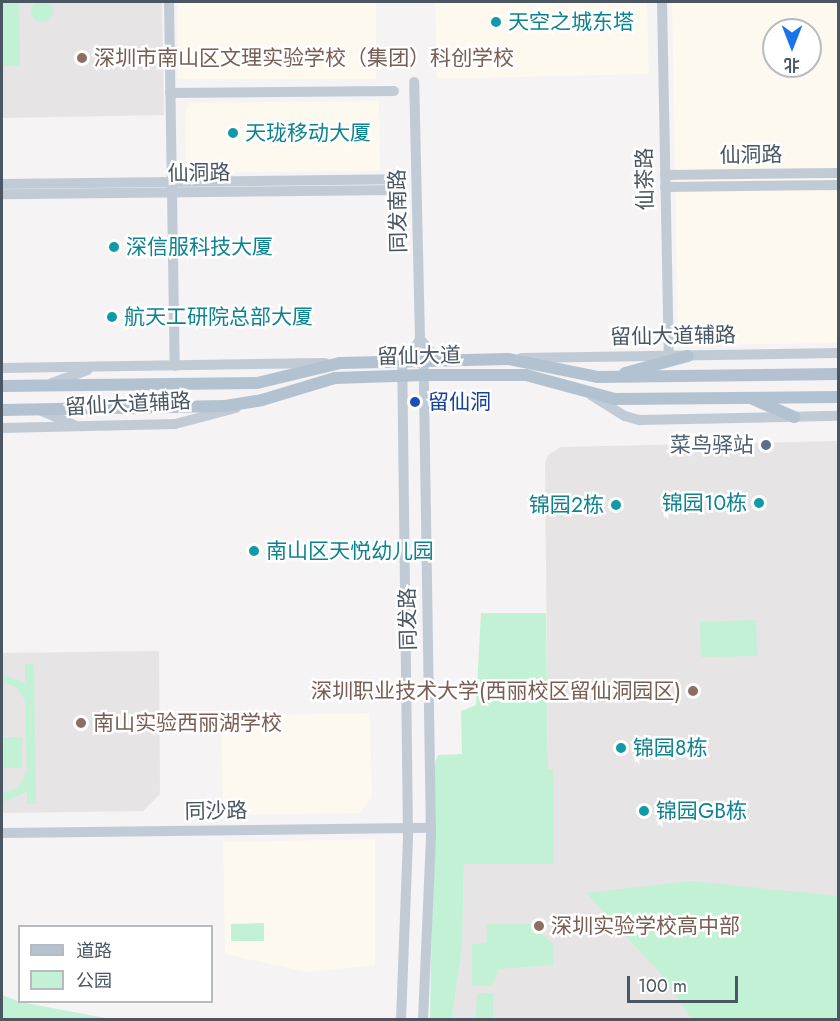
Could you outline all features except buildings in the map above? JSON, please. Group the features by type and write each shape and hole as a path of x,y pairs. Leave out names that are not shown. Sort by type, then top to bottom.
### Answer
{"main road":[{"path":"169,2 175,366"},
{"name":"仙茶路","path":"662,2 669,356"},
{"name":"同发南路","path":"414,82 420,339"},
{"path":"170,93 394,91"},
{"name":"仙洞路","path":"665,175 838,173"},
{"name":"仙洞路","path":"2,184 172,187 396,185"},
{"name":"仙洞路","path":"665,187 838,185"},
{"name":"仙洞路","path":"2,194 172,187"},
{"path":"401,361 413,352 420,339 431,352 449,360"},
{"name":"留仙大道辅路","path":"508,359 838,353"},
{"path":"603,378 688,356"},
{"name":"留仙大道","path":"2,386 270,382 319,367 352,363 508,359 603,378 838,374"},
{"name":"同发路","path":"401,361 408,828 401,1020"},
{"name":"同发路","path":"423,1020 431,828 424,361"},
{"name":"留仙大道辅路","path":"2,368 352,363"},
{"path":"38,385 100,367"},
{"name":"留仙大道","path":"2,410 213,407 253,402 335,378 402,375 526,375 588,393 620,399 838,397"},
{"path":"588,393 625,416 639,420 838,416"},
{"path":"746,398 794,417"},
{"name":"留仙大道辅路","path":"2,428 184,423 253,402"},
{"path":"34,409 84,426"},
{"name":"同沙路","path":"2,833 431,828"}],"shaded area":[{"name":"深圳市南山区文理实验学校（集团）科创学校","path":"2,2 162,2 164,115 2,118"},
{"path":"178,2 376,2 376,79 178,79"},
{"path":"435,2 647,2 649,74 437,79"},
{"path":"672,2 838,2 838,343 678,345"},
{"path":"379,101 380,171 193,173 186,165 186,107 190,103"},
{"name":"深圳职业技术大学(西丽校区留仙洞园区)","path":"838,441 838,1019 452,1020 462,949 464,864 554,864 553,769 548,769 545,463 548,455 561,447"},
{"name":"南山实验西丽湖学校","path":"159,651 160,794 143,811 2,813 2,653"},
{"path":"370,713 372,797 360,813 223,815 221,716"},
{"path":"375,839 375,965 308,972 225,954 223,842"}],"green space":[{"path":"42,0 50,3 53,11 50,19 42,22 34,19 31,11 34,3"},
{"path":"2,2 19,2 20,66 2,66"},
{"path":"481,613 546,613 548,769 554,769 554,864 464,864 462,949 452,1019 430,1020 435,762 438,755 462,754 461,711 476,705"},
{"path":"756,620 757,656 701,657 700,622"},
{"path":"25,664 34,664 36,804 27,804 27,792 2,802 2,793 18,788 27,770 25,700 16,687 2,682 2,674 25,683"},
{"path":"4,737 22,737 22,768 4,768"},
{"path":"691,881 838,896 838,1019 692,1019 661,974 586,893"},
{"path":"264,923 264,941 231,941 231,924"},
{"path":"487,924 532,924 554,945 553,965 499,969 492,986 472,986 472,944 486,943"},
{"path":"477,993 493,993 493,1019 476,1019"},
{"path":"2,995 18,1003 111,1019 2,1019"}],"place":[{"name":"天空之城东塔","path":"496,22"},
{"name":"深圳市南山区文理实验学校（集团）科创学校","path":"82,58"},
{"name":"天珑移动大厦","path":"233,133"},
{"name":"深信服科技大厦","path":"114,247"},
{"name":"航天工研院总部大厦","path":"112,317"},
{"name":"留仙洞","path":"415,402"},
{"name":"菜鸟驿站","path":"766,445"},
{"name":"锦园10栋","path":"759,503"},
{"name":"锦园2栋","path":"616,505"},
{"name":"南山区天悦幼儿园","path":"254,551"},
{"name":"深圳职业技术大学(西丽校区留仙洞园区)","path":"693,691"},
{"name":"南山实验西丽湖学校","path":"81,723"},
{"name":"锦园8栋","path":"621,748"},
{"name":"锦园GB栋","path":"644,811"},
{"name":"深圳实验学校高中部","path":"539,926"}]}
